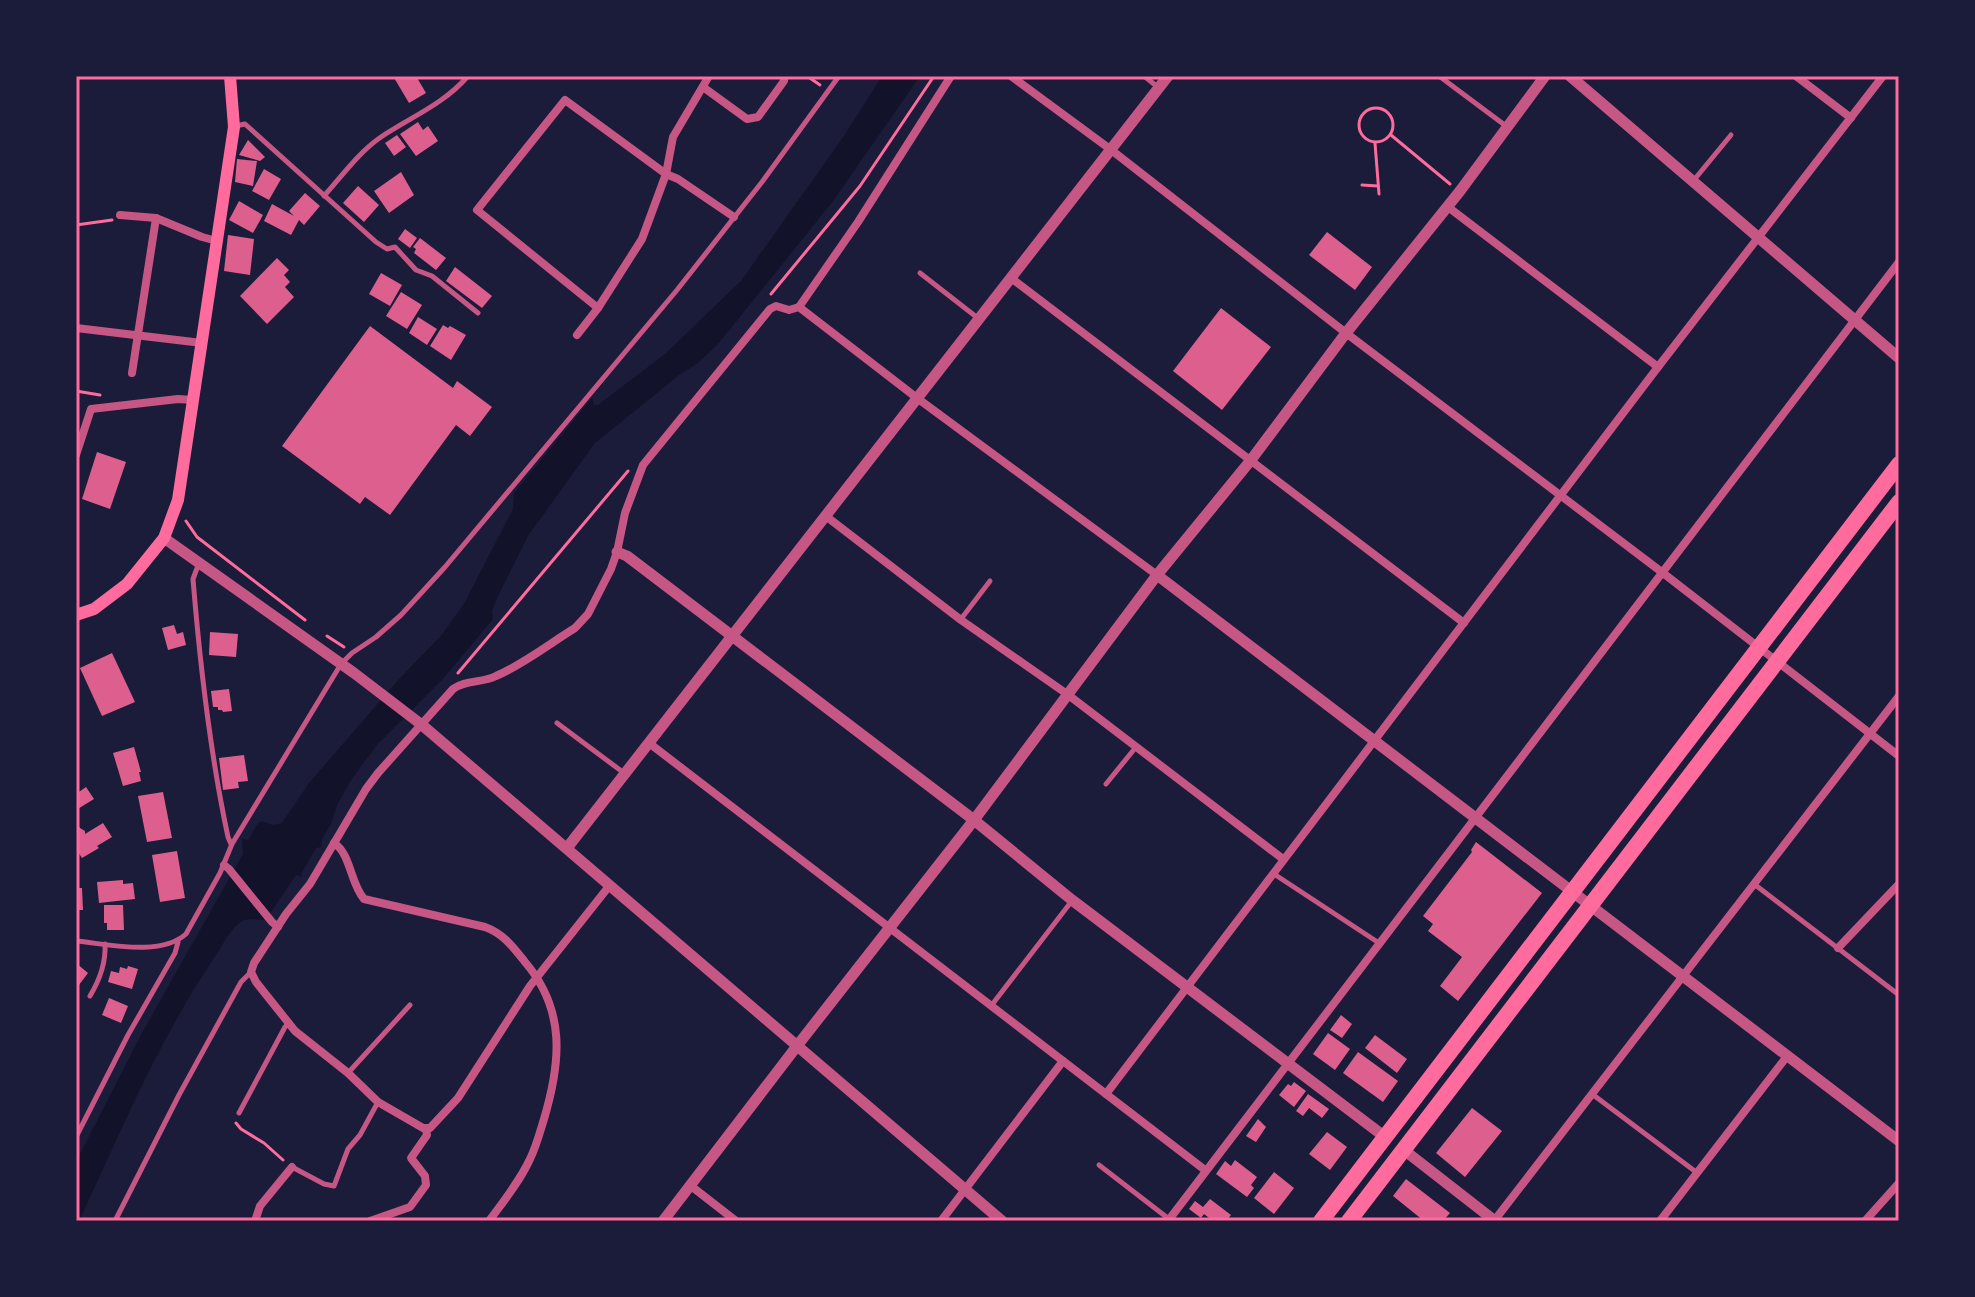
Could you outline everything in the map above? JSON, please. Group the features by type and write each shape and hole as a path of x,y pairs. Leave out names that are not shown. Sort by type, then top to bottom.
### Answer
{"highway":[{"path":"1321,1221 1899,464"},
{"path":"1349,1221 1899,502"}],"main road":[{"path":"76,615 94,609 127,584 164,538 178,500 234,127 230,76"}],"street":[{"path":"577,335 642,239 666,174 673,137 709,76"},
{"path":"703,87 747,119 758,117 784,81 784,76"},
{"path":"426,1129 378,1102 288,1024 256,982 251,972 254,963 275,925 307,888 378,773 419,722 457,685 481,682 500,675 579,625 588,614 617,552 625,513 643,465 770,309 776,306 789,310 799,307 858,222 951,76"},
{"path":"1011,76 1899,756"},
{"path":"567,848 1168,76"},
{"path":"663,1221 974,820 1157,575 1251,460 1346,333 1448,207 1545,76"},
{"path":"1570,76 1899,358"},
{"path":"1796,76 1851,118"},
{"path":"1106,1094 1883,76"},
{"path":"598,308 477,210 565,100 666,174 734,217"},
{"path":"1448,207 1658,367"},
{"path":"120,215 156,218 217,241"},
{"path":"132,373 156,218"},
{"path":"1168,1220 1899,262"},
{"path":"1011,278 1464,623"},
{"path":"799,307 1375,740 1899,1141"},
{"path":"76,328 202,343"},
{"path":"76,455 91,409 193,400"},
{"path":"827,517 1283,859"},
{"path":"164,538 419,722 1002,1221"},
{"path":"617,552 627,556 733,636 974,820 1072,900 1385,1137"},
{"path":"1404,1150 1495,1221 1899,696"},
{"path":"649,743 1205,1170"},
{"path":"334,843 341,848 358,892 364,899 494,930 503,936 538,977 552,1006 557,1034 552,1087 530,1160 492,1220"},
{"path":"226,867 275,925"},
{"path":"1838,948 1899,884"},
{"path":"426,1129 434,1125 458,1098 538,977 610,885"},
{"path":"1660,1221 1788,1055"},
{"path":"941,1221 1063,1061"},
{"path":"370,1221 410,1207 426,1185 425,1176 411,1158 427,1135 426,1129"},
{"path":"255,1221 260,1206 292,1167"},
{"path":"1865,1221 1899,1183"},
{"path":"691,1186 736,1221"}],"lane":[{"path":"324,196 370,145 434,106 468,76"},
{"path":"76,1137 128,1035 175,953 178,942 186,934 226,867 232,844 341,664 401,615 445,567 677,290 839,76"},
{"path":"1144,76 1159,88"},
{"path":"1439,76 1507,126"},
{"path":"234,127 245,124 376,242 387,249 395,247 416,270 432,276 478,313"},
{"path":"1693,181 1731,135"},
{"path":"920,273 979,319"},
{"path":"199,562 193,579 201,651 219,794 232,844"},
{"path":"961,620 990,581"},
{"path":"557,723 625,773"},
{"path":"1106,784 1136,747"},
{"path":"1274,874 1379,943"},
{"path":"1753,884 1899,995"},
{"path":"991,1006 1072,900"},
{"path":"76,941 157,947 178,942"},
{"path":"90,996 104,962 105,944"},
{"path":"115,1221 179,1095 241,982 251,972"},
{"path":"348,1073 410,1005"},
{"path":"239,1113 288,1024"},
{"path":"1592,1094 1696,1172"},
{"path":"292,1167 334,1186 345,1156 378,1102"},
{"path":"1099,1165 1168,1220"}],"path":[{"path":"807,76 828,91"},
{"path":"1371,107 1380,107 1393,118 1394,127 1391,135 1375,143 1364,138 1359,129 1359,119 1371,107"},
{"path":"1391,135 1460,191"},
{"path":"1375,143 1379,194"},
{"path":"1362,185 1378,186"},
{"path":"76,225 119,219 120,215"},
{"path":"186,521 197,537 316,628"},
{"path":"328,637 352,653"},
{"path":"239,1113 235,1119 237,1126 264,1143 292,1167"}],"shaded area":[{"path":"882,76 920,76 833,201 718,344 594,444 528,536 497,598 492,611 493,619 442,680 377,745 353,777 337,805 321,847 316,848 302,877 296,875 266,919 242,921 228,936 159,1051 79,1221 76,1221 76,1162 143,1031 243,854 242,839 248,840 261,821 274,825 282,823 309,783 441,636 465,602 513,509 514,493 592,398 594,405 598,405 665,354 741,281 844,136"}],"building":[{"path":"393,76 416,76 426,93 409,103"},
{"path":"418,122 423,130 428,126 438,141 416,156 400,134"},
{"path":"397,135 406,147 394,156 385,143"},
{"path":"248,140 265,157 260,161 239,155"},
{"path":"237,159 257,161 253,186 235,182"},
{"path":"264,169 281,179 269,200 252,191"},
{"path":"401,172 414,195 389,213 374,191"},
{"path":"358,186 379,205 364,222 343,203"},
{"path":"305,193 320,206 304,225 299,220 291,235 264,221 272,204 294,216 289,211"},
{"path":"239,201 263,215 253,233 229,220"},
{"path":"405,229 417,238 410,248 398,239"},
{"path":"1327,232 1372,267 1355,290 1309,255"},
{"path":"228,235 254,239 250,275 224,271"},
{"path":"420,238 446,258 436,270 414,253 416,249 413,247"},
{"path":"277,258 289,270 284,275 290,282 285,287 294,297 267,324 240,296"},
{"path":"455,267 492,296 482,308 446,281"},
{"path":"381,273 402,285 390,306 369,294"},
{"path":"401,292 422,305 407,329 386,316"},
{"path":"1221,308 1271,347 1222,410 1173,371"},
{"path":"418,317 437,329 427,345 409,333"},
{"path":"443,325 466,335 451,360 430,346"},
{"path":"370,326 453,388 457,381 492,407 470,436 456,425 390,515 365,497 360,504 282,446"},
{"path":"97,452 126,462 110,509 82,499"},
{"path":"174,625 177,634 183,632 186,645 168,650 162,628"},
{"path":"210,632 238,634 236,657 209,655"},
{"path":"112,653 135,702 102,716 80,668"},
{"path":"229,689 232,711 223,712 213,707 211,691"},
{"path":"134,747 141,781 123,786 113,753"},
{"path":"244,755 248,781 238,782 239,788 223,790 219,758"},
{"path":"86,787 94,799 76,810 76,794"},
{"path":"163,792 172,838 147,842 138,796"},
{"path":"76,822 85,834 103,823 112,837 82,858 76,849"},
{"path":"1476,842 1542,893 1458,1001 1440,986 1462,957 1428,931 1433,924 1423,916 1472,852"},
{"path":"177,851 185,898 160,902 152,855"},
{"path":"123,880 123,884 133,883 135,899 99,903 97,882"},
{"path":"76,888 82,888 83,910 76,910"},
{"path":"104,905 123,905 124,930 107,930"},
{"path":"76,963 88,973 79,985 76,982"},
{"path":"128,966 138,969 132,989 108,982 111,971 119,973 120,967 127,969"},
{"path":"109,998 128,1006 121,1023 102,1015"},
{"path":"1341,1015 1352,1024 1342,1038 1330,1030"},
{"path":"1328,1033 1350,1049 1335,1070 1313,1054"},
{"path":"1375,1035 1407,1059 1397,1073 1365,1048"},
{"path":"1358,1052 1398,1081 1383,1102 1343,1073"},
{"path":"1294,1082 1306,1091 1294,1107 1279,1095 1288,1084 1291,1086"},
{"path":"1308,1094 1329,1109 1322,1118 1309,1108 1303,1116 1296,1111"},
{"path":"1472,1108 1502,1131 1465,1177 1436,1153"},
{"path":"1258,1119 1266,1127 1256,1142 1246,1136"},
{"path":"1327,1132 1347,1147 1330,1170 1309,1154"},
{"path":"1235,1160 1257,1177 1247,1197 1216,1174 1225,1161 1231,1166"},
{"path":"1274,1172 1294,1188 1274,1214 1254,1198"},
{"path":"1406,1179 1450,1213 1443,1221 1424,1221 1393,1196"},
{"path":"1210,1199 1231,1215 1226,1221 1213,1221 1204,1214 1201,1218 1189,1209 1195,1201 1203,1207"}]}
